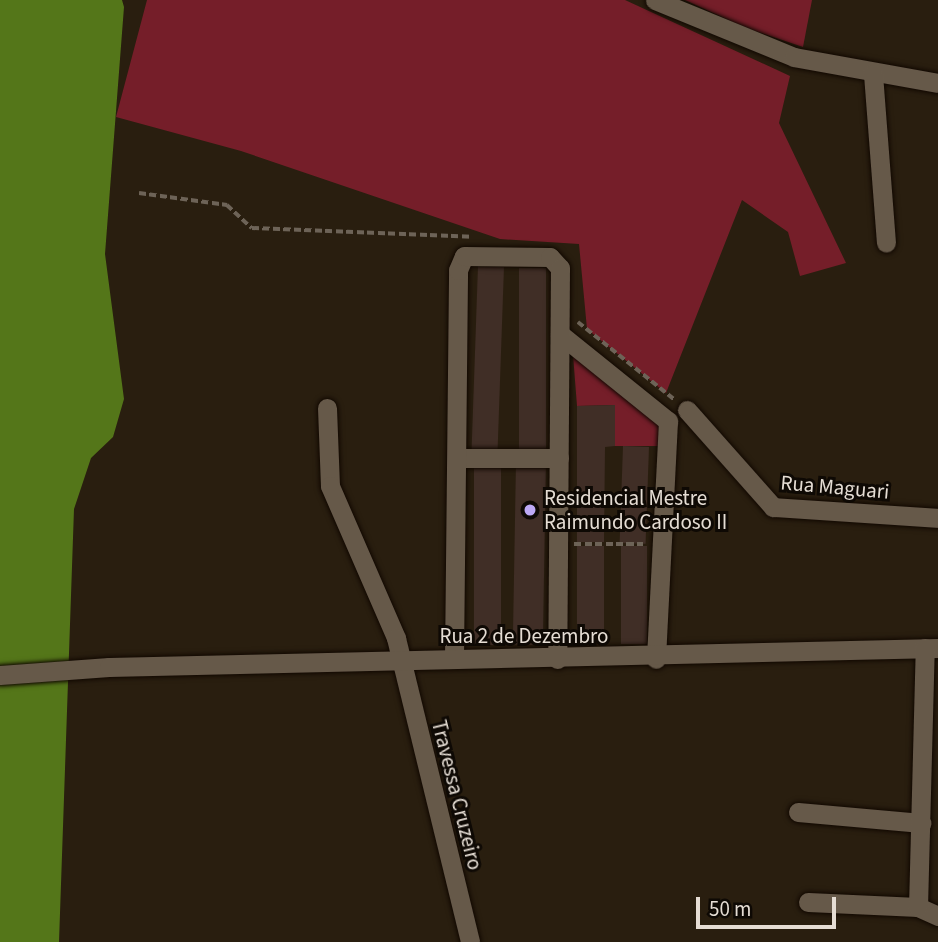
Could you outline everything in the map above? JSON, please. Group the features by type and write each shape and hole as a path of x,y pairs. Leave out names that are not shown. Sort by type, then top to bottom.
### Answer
{"street":[{"path":"655,0 738,39 873,74 938,83"},
{"path":"873,74 887,242"},
{"path":"454,659 458,270 464,256 557,260 560,334 557,659"},
{"path":"560,334 668,421 656,659"},
{"name":"Travessa Cruzeiro","path":"327,408 330,486 387,610 470,942"},
{"name":"Rua Maguari","path":"687,410 774,507 938,518"},
{"path":"458,458 559,458"},
{"path":"918,907 931,648"},
{"name":"Rua 2 de Dezembro","path":"0,676 109,667 454,659 656,659 931,648"},
{"path":"798,812 922,822"},
{"path":"808,902 918,907 938,916"}],"path":[{"path":"139,193 227,205 252,228 469,235 496,256"},
{"path":"578,322 687,410"},
{"path":"558,544 662,545"}],"shaded area":[{"path":"0,0 122,0 124,7 105,254 124,399 113,437 91,458 74,509 59,942 0,942"},
{"path":"147,0 625,0 790,76 779,123 846,263 800,276 788,232 742,200 666,393 587,329 579,244 500,239 241,151 116,117"},
{"path":"685,0 812,0 803,47 746,28"},
{"path":"573,355 658,422 661,446 615,446 615,405 577,406"}],"building":[{"path":"478,266 504,267 498,452 472,451"},
{"path":"519,268 546,268 546,454 519,454"},
{"path":"615,405 615,446 605,447 604,542 577,542 577,406"},
{"path":"623,446 649,447 646,544 620,543"},
{"name":"Residencial Mestre Raimundo Cardoso II","path":"516,461 546,462 543,645 513,644"},
{"path":"474,464 501,464 501,645 474,645"},
{"path":"577,546 604,546 604,641 577,641"},
{"path":"621,546 647,546 647,644 621,644"}],"place":[{"name":"Residencial Mestre Raimundo Cardoso II","path":"530,510"}]}
